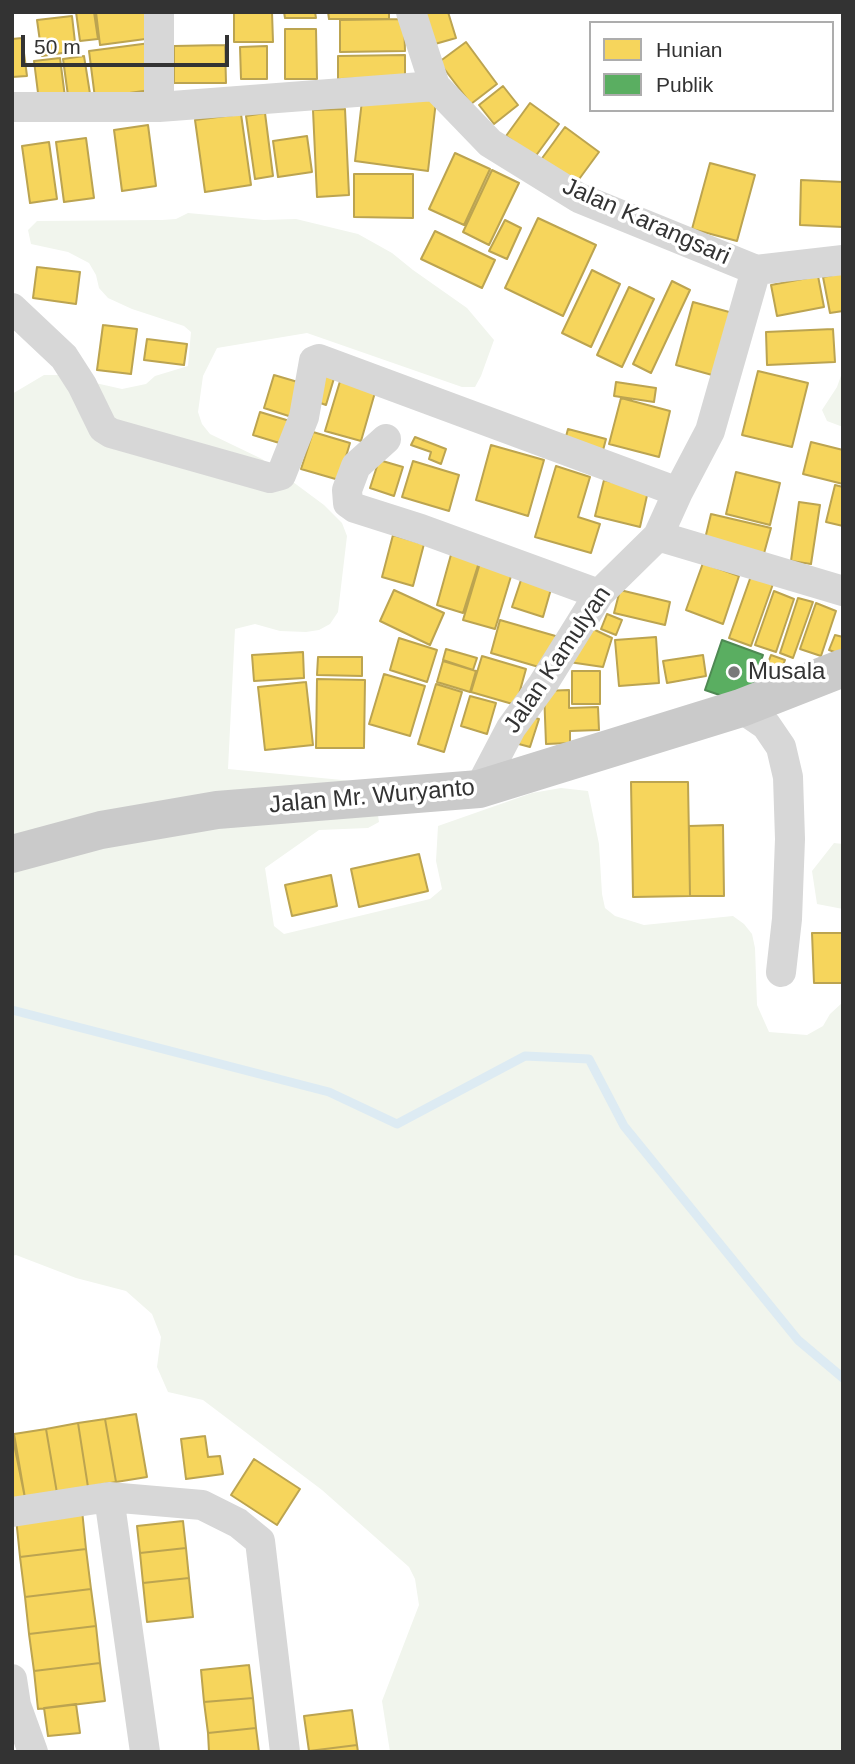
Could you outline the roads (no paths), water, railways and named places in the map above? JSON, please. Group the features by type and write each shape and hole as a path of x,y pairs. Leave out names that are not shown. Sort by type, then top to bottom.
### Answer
{"main road":[{"name":"Jalan Mr. Wuryanto","path":"12,854 101,830 218,810 479,789 741,708 843,668"}],"street":[{"path":"159,12 159,107"},
{"name":"Jalan Karangsari","path":"411,12 435,86 490,143 579,198 756,270 843,260"},
{"path":"12,107 159,107 435,86"},
{"name":"Jalan Kamulyan","path":"479,789 511,727 543,684 599,594 658,536 710,431 756,270"},
{"path":"12,308 64,357 82,385 103,428 111,433 270,478 281,475 304,417 314,361 319,359 678,492"},
{"path":"386,439 356,466 347,490 348,503 355,509 421,529 599,594"},
{"path":"658,536 843,591"},
{"path":"741,708 766,725 774,736 781,747 788,777 790,839 782,972"},
{"path":"12,1513 109,1497 202,1505 238,1523 260,1541 285,1752"},
{"path":"109,1497 145,1752"},
{"path":"12,1679 16,1705 33,1752"}],"waterway":[{"path":"12,1010 329,1092 397,1124 525,1056 589,1059 624,1126 798,1340 843,1378"}],"place":[{"name":"Musala","path":"734,672"}]}
